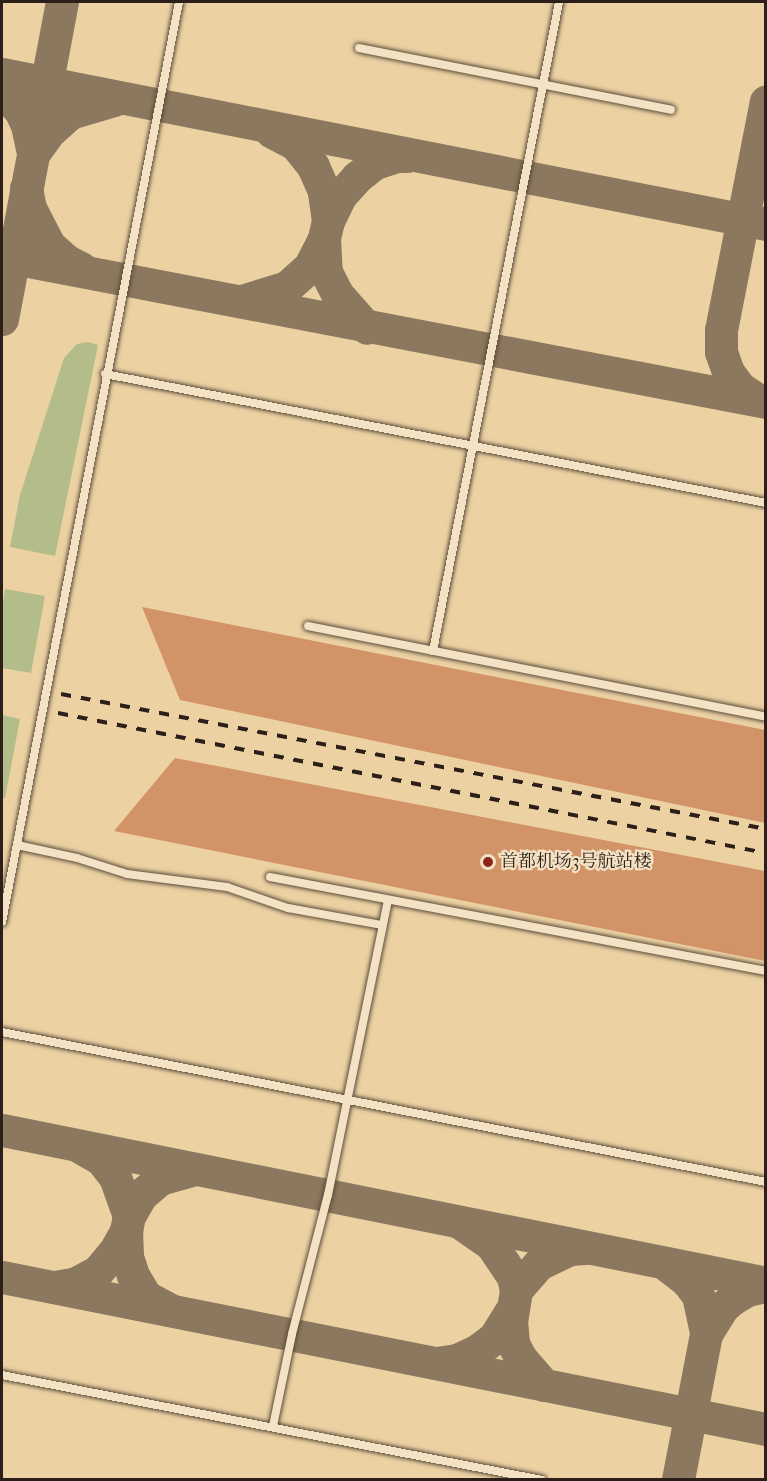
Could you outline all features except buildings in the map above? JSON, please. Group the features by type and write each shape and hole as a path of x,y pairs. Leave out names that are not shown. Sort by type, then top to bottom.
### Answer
{"lane":[{"path":"2,922 80,526 105,374 179,2"},
{"path":"433,651 559,2"},
{"path":"359,48 670,110"},
{"path":"105,374 765,503"},
{"path":"308,626 765,717"},
{"path":"17,845 77,858 134,876 228,887 288,908 382,925"},
{"path":"270,877 765,971"},
{"path":"273,1426 292,1334 328,1195 388,900"},
{"path":"2,1032 765,1182"},
{"path":"2,1375 542,1479"}],"green space":[{"path":"88,342 98,345 55,556 10,547 20,495 64,358 77,344"},
{"path":"5,589 45,596 31,673 2,668 2,609"},
{"path":"2,715 20,719 5,798 2,798"}],"taxiway":[{"path":"2,319 62,2"},
{"path":"2,74 766,224"},
{"path":"2,91 20,110 27,125 32,148"},
{"path":"33,154 50,131 70,113 114,100"},
{"path":"758,400 739,387 728,372 721,352 721,330 766,101"},
{"path":"245,300 287,287 310,266 324,238 328,221 324,191 313,166 295,144 271,131"},
{"path":"328,221 340,196 357,177 375,163 396,156 407,156"},
{"path":"26,188 30,208 49,245 67,261 81,268"},
{"path":"324,238 326,272 337,294 367,328"},
{"path":"2,256 766,402"},
{"path":"2,1130 766,1283"},
{"path":"80,1147 101,1159 115,1177 129,1216"},
{"path":"169,1309 146,1297 133,1275 127,1256 126,1231 129,1216 141,1195 160,1179 195,1169"},
{"path":"462,1224 491,1244 513,1277 516,1290"},
{"path":"54,1287 74,1284 97,1272 116,1249 126,1231"},
{"path":"544,1385 521,1359 513,1343 511,1322 516,1290 539,1264 570,1249 585,1248"},
{"path":"664,1263 687,1281 698,1295 706,1334 678,1480"},
{"path":"2,1277 766,1429"},
{"path":"706,1334 723,1307 732,1299 747,1290 766,1286"},
{"path":"436,1363 457,1360 478,1350 494,1338 513,1307"}],"railway":[{"path":"61,694 766,829"},
{"path":"58,713 766,853"}],"place":[{"name":"首都机场3号航站楼","path":"488,862"}]}
